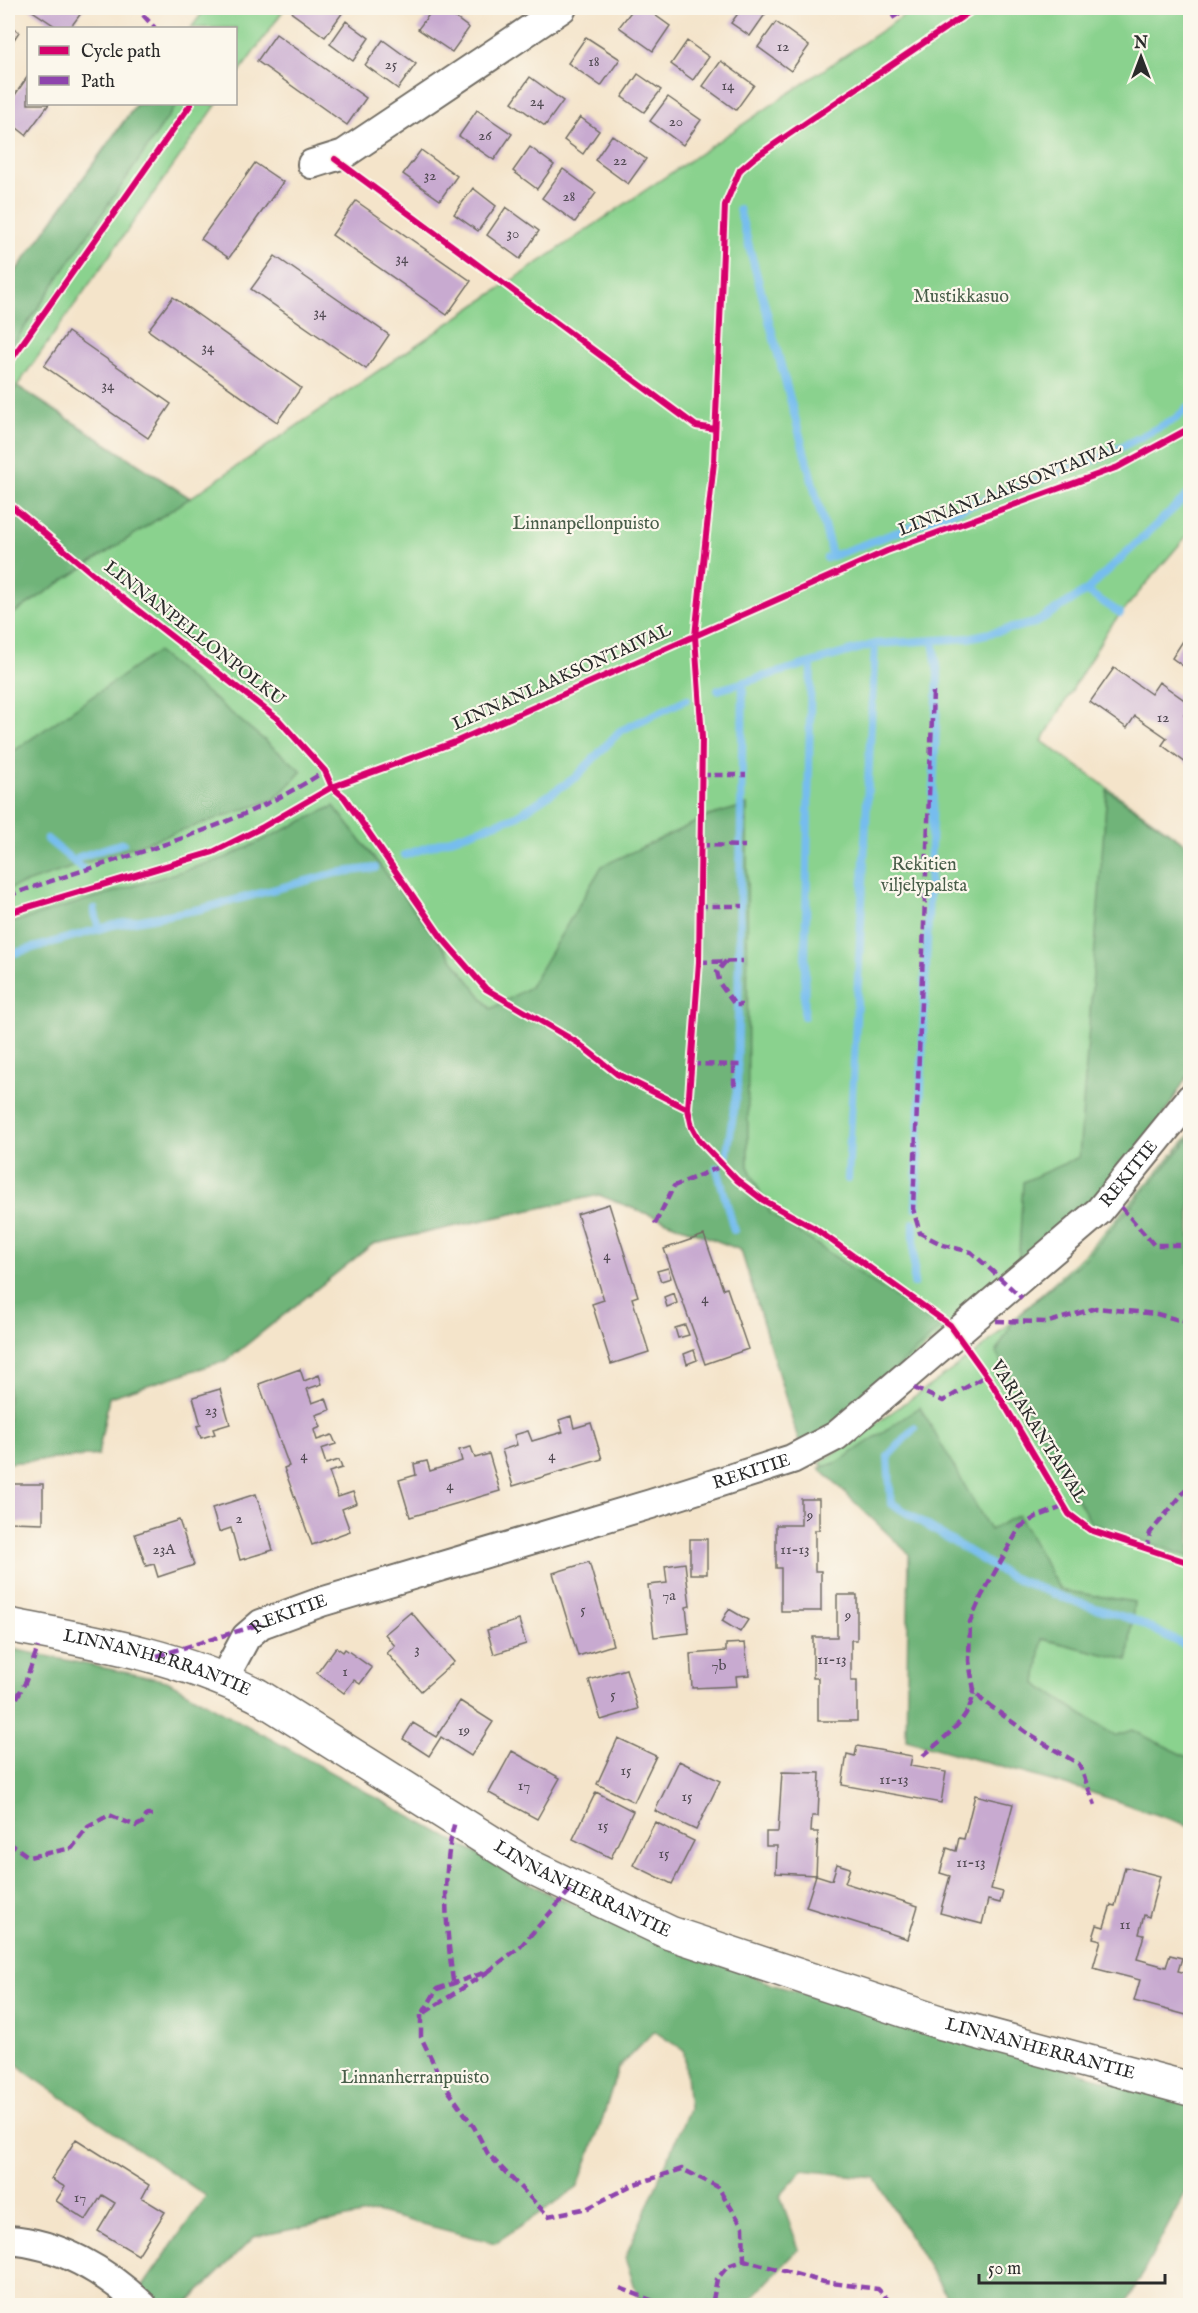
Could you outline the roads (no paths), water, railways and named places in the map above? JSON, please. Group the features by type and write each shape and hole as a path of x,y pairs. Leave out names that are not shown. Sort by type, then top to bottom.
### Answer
{"street":[{"path":"312,164 344,154 562,8"},
{"name":"REKITIE","path":"224,1678 246,1636 270,1620 397,1578 651,1504 792,1459 836,1436 1099,1211 1191,1099"},
{"name":"LINNANHERRANTIE","path":"8,1625 151,1654 224,1678 257,1695 529,1866 670,1933 939,2022 1191,2089"},
{"path":"8,2240 31,2243 67,2255 106,2275 143,2306"}],"waterway":[{"path":"739,209 832,555"},
{"path":"827,558 1102,457 1175,419 1190,406"},
{"path":"718,690 875,644 968,638 1035,623 1086,591 1190,493"},
{"path":"1086,591 1120,613"},
{"path":"916,1207 938,674 933,641"},
{"path":"848,1179 875,644"},
{"path":"804,1016 811,663"},
{"path":"726,1159 737,1090 743,682"},
{"path":"405,855 517,816 576,777 620,731 687,699"},
{"path":"47,839 82,868"},
{"path":"79,857 123,843"},
{"path":"8,955 113,925 201,909 336,873 375,868"},
{"path":"94,909 99,929"},
{"path":"717,1168 734,1230"},
{"path":"914,1223 914,1283"},
{"path":"914,1428 888,1456 891,1503 1008,1576 1067,1599 1137,1621 1190,1648"}],"park label":[{"name":"Mustikkasuo","path":"961,297"},
{"name":"Linnanpellonpuisto","path":"586,524"},
{"name":"Rekitien viljelypalsta","path":"924,875"},
{"name":"Linnanherranpuisto","path":"415,2078"}]}
